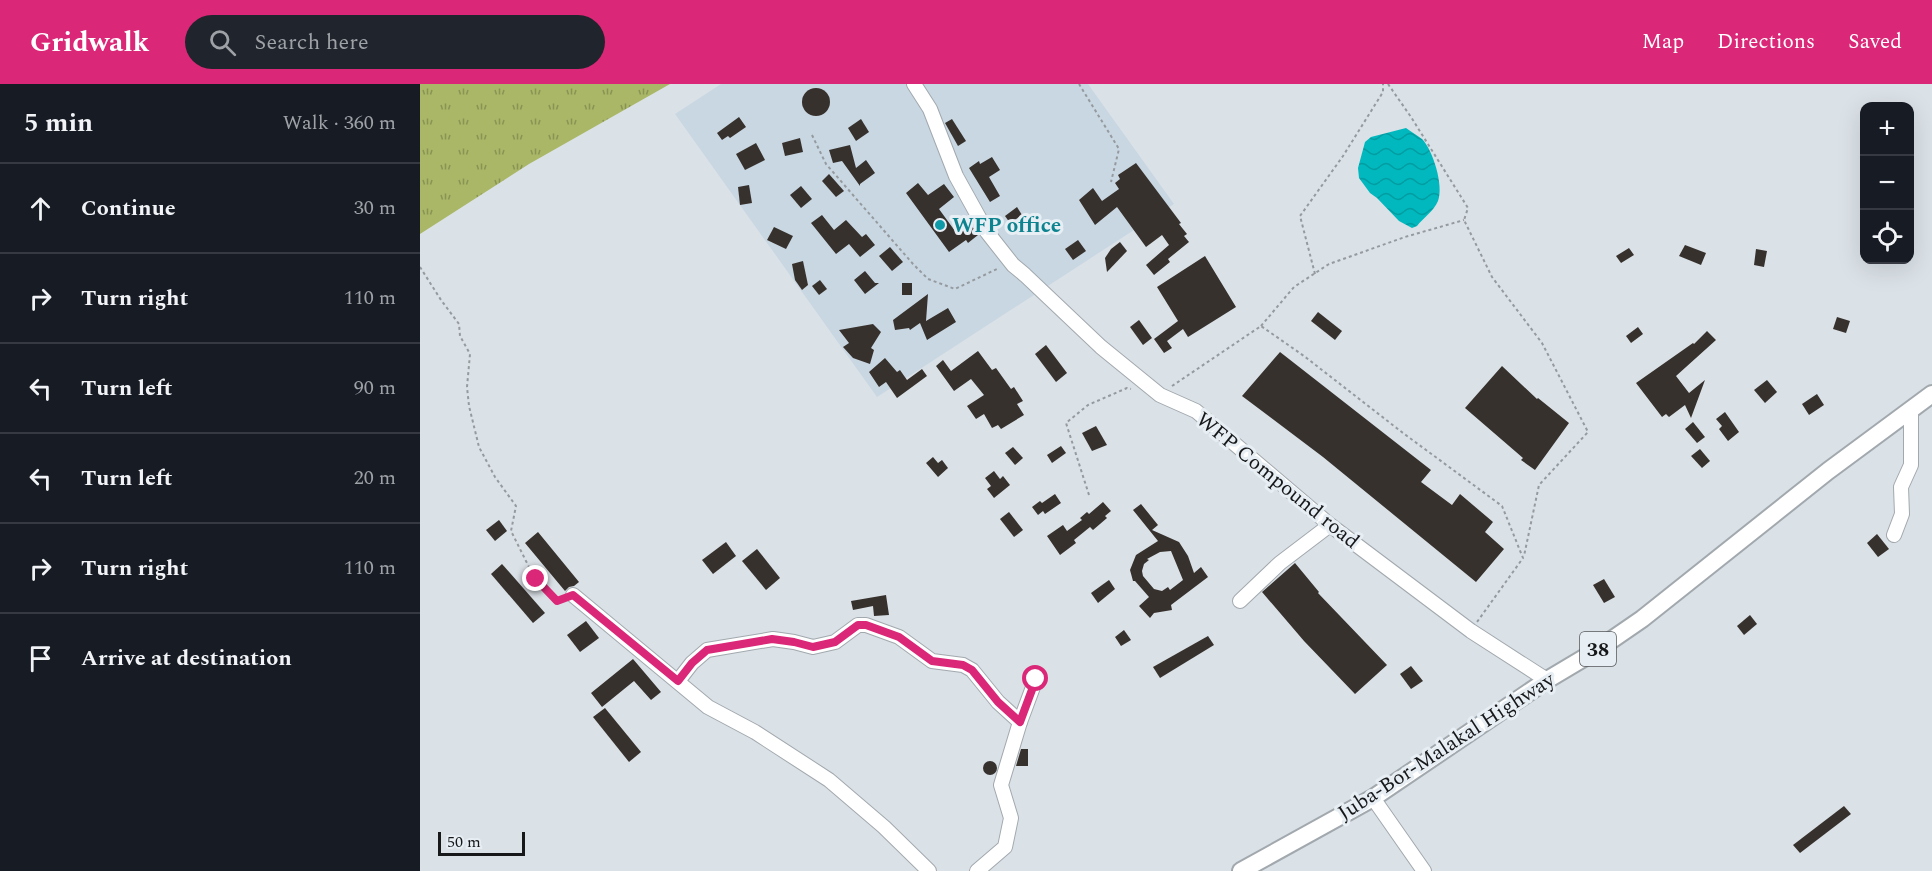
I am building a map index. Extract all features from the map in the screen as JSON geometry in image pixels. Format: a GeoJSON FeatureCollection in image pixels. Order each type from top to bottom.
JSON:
{"type":"FeatureCollection","features":[{"type":"Feature","properties":{"kind":"main road","name":"Juba-Bor-Malakal Highway"},"geometry":{"type":"LineString","coordinates":[[1241,871],[1373,798],[1547,680],[1594,652],[1642,619],[1828,471],[1932,394]]}},
{"type":"Feature","properties":{"kind":"street","name":"WFP Compound road"},"geometry":{"type":"LineString","coordinates":[[914,84],[930,110],[956,176],[987,232],[1013,266],[1026,275],[1101,347],[1160,395],[1196,411],[1330,525],[1471,631],[1547,680]]}},
{"type":"Feature","properties":{"kind":"street"},"geometry":{"type":"LineString","coordinates":[[1894,534],[1902,514],[1901,487],[1911,465],[1911,411]]}},
{"type":"Feature","properties":{"kind":"street"},"geometry":{"type":"LineString","coordinates":[[1240,601],[1280,563],[1330,525]]}},
{"type":"Feature","properties":{"kind":"street"},"geometry":{"type":"LineString","coordinates":[[573,595],[708,707],[755,732],[829,780],[884,827],[930,871]]}},
{"type":"Feature","properties":{"kind":"street"},"geometry":{"type":"LineString","coordinates":[[678,681],[692,663],[707,650],[772,639],[813,647],[835,642],[858,625],[866,625],[899,637],[932,661],[963,665],[972,670],[998,702],[1020,722]]}},
{"type":"Feature","properties":{"kind":"street"},"geometry":{"type":"LineString","coordinates":[[977,871],[1005,846],[1011,818],[1001,785],[1036,679]]}},
{"type":"Feature","properties":{"kind":"street"},"geometry":{"type":"LineString","coordinates":[[1373,798],[1424,871]]}},
{"type":"Feature","properties":{"kind":"path"},"geometry":{"type":"LineString","coordinates":[[1079,84],[1119,149],[1111,182]]}},
{"type":"Feature","properties":{"kind":"path"},"geometry":{"type":"LineString","coordinates":[[1385,84],[1411,117],[1468,208],[1464,220],[1492,277],[1542,343],[1588,432],[1539,485],[1523,558],[1471,631]]}},
{"type":"Feature","properties":{"kind":"path"},"geometry":{"type":"LineString","coordinates":[[1315,274],[1300,216],[1343,156],[1383,92],[1385,84]]}},
{"type":"Feature","properties":{"kind":"path"},"geometry":{"type":"LineString","coordinates":[[812,135],[826,164],[928,279],[955,290],[997,269],[1013,266]]}},
{"type":"Feature","properties":{"kind":"path"},"geometry":{"type":"LineString","coordinates":[[1160,395],[1261,326],[1294,287],[1329,264],[1405,237],[1464,220]]}},
{"type":"Feature","properties":{"kind":"path"},"geometry":{"type":"LineString","coordinates":[[420,267],[459,324],[460,336],[470,354],[467,387],[478,447],[495,477],[516,506],[512,531],[536,579],[557,601],[573,595]]}},
{"type":"Feature","properties":{"kind":"path"},"geometry":{"type":"LineString","coordinates":[[1261,326],[1502,506],[1523,558]]}},
{"type":"Feature","properties":{"kind":"path"},"geometry":{"type":"LineString","coordinates":[[1089,495],[1066,423],[1088,405],[1127,388],[1138,390]]}},
{"type":"Feature","properties":{"kind":"shaded area"},"geometry":{"type":"Polygon","coordinates":[[[721,84],[1088,84],[1174,204],[877,397],[675,114],[721,84]]]}},
{"type":"Feature","properties":{"kind":"green space"},"geometry":{"type":"Polygon","coordinates":[[[420,84],[670,84],[529,164],[420,234],[420,84]]]}},
{"type":"Feature","properties":{"kind":"water"},"geometry":{"type":"Polygon","coordinates":[[[1406,128],[1426,144],[1436,168],[1440,187],[1436,205],[1417,226],[1412,228],[1399,221],[1370,193],[1359,178],[1358,168],[1365,142],[1371,137],[1406,128]]]}},
{"type":"Feature","properties":{"kind":"building"},"geometry":{"type":"Polygon","coordinates":[[[816,88],[826,92],[830,102],[826,112],[816,116],[806,112],[802,102],[806,92],[816,88]]]}},
{"type":"Feature","properties":{"kind":"building"},"geometry":{"type":"Polygon","coordinates":[[[739,117],[746,127],[730,138],[728,136],[722,140],[717,133],[739,117]]]}},
{"type":"Feature","properties":{"kind":"building"},"geometry":{"type":"Polygon","coordinates":[[[861,119],[869,132],[856,141],[848,128],[861,119]]]}},
{"type":"Feature","properties":{"kind":"building"},"geometry":{"type":"Polygon","coordinates":[[[952,119],[966,141],[958,146],[945,123],[952,119]]]}},
{"type":"Feature","properties":{"kind":"building"},"geometry":{"type":"Polygon","coordinates":[[[800,138],[803,152],[785,156],[782,143],[800,138]]]}},
{"type":"Feature","properties":{"kind":"building"},"geometry":{"type":"Polygon","coordinates":[[[756,143],[765,160],[745,170],[736,154],[756,143]]]}},
{"type":"Feature","properties":{"kind":"building"},"geometry":{"type":"Polygon","coordinates":[[[850,145],[856,168],[866,160],[875,173],[860,186],[842,161],[833,163],[829,150],[850,145]]]}},
{"type":"Feature","properties":{"kind":"building"},"geometry":{"type":"Polygon","coordinates":[[[992,157],[1000,170],[989,177],[1000,196],[990,202],[969,168],[979,161],[980,164],[992,157]]]}},
{"type":"Feature","properties":{"kind":"building"},"geometry":{"type":"Polygon","coordinates":[[[1136,163],[1181,223],[1179,224],[1187,234],[1184,236],[1189,242],[1168,259],[1170,262],[1154,275],[1146,265],[1169,245],[1162,235],[1146,247],[1117,207],[1095,225],[1079,200],[1093,188],[1102,201],[1119,189],[1115,183],[1120,179],[1118,175],[1136,163]]]}},
{"type":"Feature","properties":{"kind":"building"},"geometry":{"type":"Polygon","coordinates":[[[829,174],[844,191],[836,197],[822,181],[829,174]]]}},
{"type":"Feature","properties":{"kind":"building","name":"WFP office"},"geometry":{"type":"Polygon","coordinates":[[[918,183],[928,195],[944,184],[954,197],[939,209],[955,231],[969,222],[978,235],[968,243],[966,240],[949,252],[906,193],[918,183]]]}},
{"type":"Feature","properties":{"kind":"building"},"geometry":{"type":"Polygon","coordinates":[[[749,185],[752,203],[740,205],[738,187],[749,185]]]}},
{"type":"Feature","properties":{"kind":"building"},"geometry":{"type":"Polygon","coordinates":[[[801,186],[812,199],[801,208],[790,195],[801,186]]]}},
{"type":"Feature","properties":{"kind":"building"},"geometry":{"type":"Polygon","coordinates":[[[1017,207],[1022,215],[1010,223],[1005,216],[1017,207]]]}},
{"type":"Feature","properties":{"kind":"building"},"geometry":{"type":"Polygon","coordinates":[[[822,215],[834,230],[846,220],[862,237],[866,234],[875,245],[860,257],[849,244],[836,254],[811,223],[822,215]]]}},
{"type":"Feature","properties":{"kind":"building"},"geometry":{"type":"Polygon","coordinates":[[[774,227],[793,236],[786,249],[767,240],[774,227]]]}},
{"type":"Feature","properties":{"kind":"building"},"geometry":{"type":"Polygon","coordinates":[[[1078,240],[1086,251],[1073,260],[1065,249],[1078,240]]]}},
{"type":"Feature","properties":{"kind":"building"},"geometry":{"type":"Polygon","coordinates":[[[1120,242],[1127,251],[1107,272],[1105,258],[1120,242]]]}},
{"type":"Feature","properties":{"kind":"building"},"geometry":{"type":"Polygon","coordinates":[[[1685,245],[1706,253],[1701,265],[1679,256],[1685,245]]]}},
{"type":"Feature","properties":{"kind":"building"},"geometry":{"type":"Polygon","coordinates":[[[890,247],[903,262],[892,271],[879,256],[890,247]]]}},
{"type":"Feature","properties":{"kind":"building"},"geometry":{"type":"Polygon","coordinates":[[[1629,248],[1634,255],[1621,263],[1616,256],[1629,248]]]}},
{"type":"Feature","properties":{"kind":"building"},"geometry":{"type":"Polygon","coordinates":[[[1756,249],[1767,251],[1764,267],[1754,265],[1756,249]]]}},
{"type":"Feature","properties":{"kind":"building"},"geometry":{"type":"Polygon","coordinates":[[[1205,256],[1236,307],[1188,337],[1183,329],[1167,341],[1172,348],[1164,353],[1154,339],[1178,321],[1157,287],[1205,256]]]}},
{"type":"Feature","properties":{"kind":"building"},"geometry":{"type":"Polygon","coordinates":[[[803,261],[808,285],[802,290],[795,280],[792,264],[803,261]]]}},
{"type":"Feature","properties":{"kind":"building"},"geometry":{"type":"Polygon","coordinates":[[[865,271],[875,283],[879,283],[865,294],[854,280],[865,271]]]}},
{"type":"Feature","properties":{"kind":"building"},"geometry":{"type":"Polygon","coordinates":[[[820,280],[827,289],[819,295],[812,286],[820,280]]]}},
{"type":"Feature","properties":{"kind":"building"},"geometry":{"type":"Polygon","coordinates":[[[902,283],[912,283],[912,295],[902,295],[902,283]]]}},
{"type":"Feature","properties":{"kind":"building"},"geometry":{"type":"Polygon","coordinates":[[[928,294],[926,321],[948,308],[956,322],[927,340],[920,323],[910,330],[909,328],[895,330],[893,320],[928,294]]]}},
{"type":"Feature","properties":{"kind":"building"},"geometry":{"type":"Polygon","coordinates":[[[1318,312],[1342,331],[1335,340],[1311,321],[1318,312]]]}},
{"type":"Feature","properties":{"kind":"building"},"geometry":{"type":"Polygon","coordinates":[[[1837,317],[1850,321],[1846,333],[1833,329],[1837,317]]]}},
{"type":"Feature","properties":{"kind":"building"},"geometry":{"type":"Polygon","coordinates":[[[1139,320],[1152,338],[1143,345],[1130,327],[1139,320]]]}},
{"type":"Feature","properties":{"kind":"building"},"geometry":{"type":"Polygon","coordinates":[[[873,324],[881,332],[871,348],[874,350],[870,364],[853,358],[843,347],[849,343],[839,330],[873,324]]]}},
{"type":"Feature","properties":{"kind":"building"},"geometry":{"type":"Polygon","coordinates":[[[1638,327],[1643,334],[1631,343],[1626,336],[1638,327]]]}},
{"type":"Feature","properties":{"kind":"building"},"geometry":{"type":"Polygon","coordinates":[[[1707,331],[1716,340],[1676,376],[1689,393],[1705,380],[1691,418],[1685,405],[1669,417],[1666,414],[1662,417],[1636,383],[1694,344],[1707,331]]]}},
{"type":"Feature","properties":{"kind":"building"},"geometry":{"type":"Polygon","coordinates":[[[1046,345],[1067,373],[1056,382],[1035,354],[1046,345]]]}},
{"type":"Feature","properties":{"kind":"building"},"geometry":{"type":"Polygon","coordinates":[[[978,351],[992,370],[996,368],[1011,389],[1014,387],[1023,401],[1017,404],[1024,415],[1001,429],[998,425],[992,428],[984,414],[976,419],[967,406],[984,395],[971,379],[954,391],[936,366],[943,360],[951,371],[978,351]]]}},
{"type":"Feature","properties":{"kind":"building"},"geometry":{"type":"Polygon","coordinates":[[[1280,352],[1431,470],[1421,482],[1452,505],[1460,494],[1493,522],[1485,532],[1504,549],[1476,582],[1323,457],[1242,396],[1280,352]]]}},
{"type":"Feature","properties":{"kind":"building"},"geometry":{"type":"Polygon","coordinates":[[[885,358],[897,372],[900,370],[907,380],[922,369],[927,376],[897,398],[886,382],[879,387],[869,372],[885,358]]]}},
{"type":"Feature","properties":{"kind":"building"},"geometry":{"type":"Polygon","coordinates":[[[1502,366],[1537,399],[1569,423],[1535,470],[1465,408],[1502,366]]]}},
{"type":"Feature","properties":{"kind":"building"},"geometry":{"type":"Polygon","coordinates":[[[1767,380],[1777,392],[1765,403],[1754,390],[1767,380]]]}},
{"type":"Feature","properties":{"kind":"building"},"geometry":{"type":"Polygon","coordinates":[[[1817,394],[1824,405],[1809,415],[1802,404],[1817,394]]]}},
{"type":"Feature","properties":{"kind":"building"},"geometry":{"type":"Polygon","coordinates":[[[1725,412],[1739,432],[1728,441],[1719,429],[1722,426],[1716,419],[1725,412]]]}},
{"type":"Feature","properties":{"kind":"building"},"geometry":{"type":"Polygon","coordinates":[[[1693,422],[1705,437],[1697,443],[1685,429],[1693,422]]]}},
{"type":"Feature","properties":{"kind":"building"},"geometry":{"type":"Polygon","coordinates":[[[1096,426],[1107,445],[1092,451],[1082,433],[1096,426]]]}},
{"type":"Feature","properties":{"kind":"building"},"geometry":{"type":"Polygon","coordinates":[[[1061,446],[1066,453],[1052,463],[1047,455],[1061,446]]]}},
{"type":"Feature","properties":{"kind":"building"},"geometry":{"type":"Polygon","coordinates":[[[1013,447],[1023,458],[1015,465],[1005,453],[1013,447]]]}},
{"type":"Feature","properties":{"kind":"building"},"geometry":{"type":"Polygon","coordinates":[[[1700,449],[1710,461],[1702,468],[1691,456],[1700,449]]]}},
{"type":"Feature","properties":{"kind":"building"},"geometry":{"type":"Polygon","coordinates":[[[933,457],[938,463],[942,460],[948,468],[938,477],[926,463],[933,457]]]}},
{"type":"Feature","properties":{"kind":"building"},"geometry":{"type":"Polygon","coordinates":[[[994,471],[1000,479],[1003,476],[1010,485],[994,498],[987,489],[991,486],[985,478],[994,471]]]}},
{"type":"Feature","properties":{"kind":"building"},"geometry":{"type":"Polygon","coordinates":[[[1055,494],[1061,503],[1045,514],[1043,511],[1038,515],[1032,507],[1055,494]]]}},
{"type":"Feature","properties":{"kind":"building"},"geometry":{"type":"Polygon","coordinates":[[[1103,502],[1111,511],[1105,516],[1107,518],[1093,530],[1090,527],[1074,540],[1076,543],[1060,555],[1047,536],[1063,525],[1067,531],[1082,520],[1080,518],[1087,512],[1089,514],[1103,502]]]}},
{"type":"Feature","properties":{"kind":"building"},"geometry":{"type":"Polygon","coordinates":[[[1141,504],[1158,525],[1152,530],[1179,542],[1188,556],[1194,573],[1201,567],[1208,577],[1171,605],[1172,610],[1154,613],[1150,618],[1139,606],[1149,597],[1133,581],[1130,570],[1136,555],[1158,541],[1133,510],[1141,504]],[[1171,551],[1160,552],[1147,559],[1149,560],[1144,564],[1143,576],[1154,589],[1162,591],[1168,587],[1170,590],[1183,580],[1171,551]]]}},
{"type":"Feature","properties":{"kind":"building"},"geometry":{"type":"Polygon","coordinates":[[[1009,512],[1023,530],[1014,537],[1000,519],[1009,512]]]}},
{"type":"Feature","properties":{"kind":"building"},"geometry":{"type":"Polygon","coordinates":[[[499,520],[507,531],[495,541],[486,530],[499,520]]]}},
{"type":"Feature","properties":{"kind":"building"},"geometry":{"type":"Polygon","coordinates":[[[538,532],[579,582],[574,586],[565,591],[525,543],[538,532]]]}},
{"type":"Feature","properties":{"kind":"building"},"geometry":{"type":"Polygon","coordinates":[[[1877,534],[1889,549],[1878,557],[1867,543],[1877,534]]]}},
{"type":"Feature","properties":{"kind":"building"},"geometry":{"type":"Polygon","coordinates":[[[726,542],[736,556],[713,574],[702,560],[726,542]]]}},
{"type":"Feature","properties":{"kind":"building"},"geometry":{"type":"Polygon","coordinates":[[[757,549],[780,578],[766,590],[742,561],[757,549]]]}},
{"type":"Feature","properties":{"kind":"building"},"geometry":{"type":"Polygon","coordinates":[[[1295,563],[1318,593],[1387,665],[1355,694],[1304,641],[1262,592],[1295,563]]]}},
{"type":"Feature","properties":{"kind":"building"},"geometry":{"type":"Polygon","coordinates":[[[502,564],[545,613],[533,623],[491,574],[502,564]]]}},
{"type":"Feature","properties":{"kind":"building"},"geometry":{"type":"Polygon","coordinates":[[[1604,579],[1615,597],[1604,603],[1593,585],[1604,579]]]}},
{"type":"Feature","properties":{"kind":"building"},"geometry":{"type":"Polygon","coordinates":[[[1109,580],[1115,589],[1098,603],[1091,593],[1109,580]]]}},
{"type":"Feature","properties":{"kind":"building"},"geometry":{"type":"Polygon","coordinates":[[[886,595],[889,615],[874,616],[873,606],[853,610],[851,601],[886,595]]]}},
{"type":"Feature","properties":{"kind":"building"},"geometry":{"type":"Polygon","coordinates":[[[1750,615],[1757,624],[1744,635],[1737,626],[1750,615]]]}},
{"type":"Feature","properties":{"kind":"building"},"geometry":{"type":"Polygon","coordinates":[[[586,621],[599,638],[580,652],[567,635],[586,621]]]}},
{"type":"Feature","properties":{"kind":"building"},"geometry":{"type":"Polygon","coordinates":[[[1124,630],[1131,640],[1121,646],[1115,637],[1124,630]]]}},
{"type":"Feature","properties":{"kind":"building"},"geometry":{"type":"Polygon","coordinates":[[[1208,636],[1214,645],[1160,678],[1153,667],[1208,636]]]}},
{"type":"Feature","properties":{"kind":"building"},"geometry":{"type":"Polygon","coordinates":[[[633,659],[661,692],[651,700],[634,681],[602,707],[591,693],[633,659]]]}},
{"type":"Feature","properties":{"kind":"building"},"geometry":{"type":"Polygon","coordinates":[[[1411,666],[1423,681],[1411,689],[1400,674],[1411,666]]]}},
{"type":"Feature","properties":{"kind":"building"},"geometry":{"type":"Polygon","coordinates":[[[605,708],[641,752],[629,762],[593,717],[605,708]]]}},
{"type":"Feature","properties":{"kind":"building"},"geometry":{"type":"Polygon","coordinates":[[[1021,749],[1028,749],[1028,766],[1016,766],[1021,749]]]}},
{"type":"Feature","properties":{"kind":"building"},"geometry":{"type":"Polygon","coordinates":[[[990,761],[995,763],[997,768],[995,773],[990,775],[985,773],[983,768],[985,763],[990,761]]]}},
{"type":"Feature","properties":{"kind":"building"},"geometry":{"type":"Polygon","coordinates":[[[1844,806],[1851,814],[1800,853],[1793,845],[1844,806]]]}},
{"type":"Feature","properties":{"kind":"place","name":"WFP office"},"geometry":{"type":"Point","coordinates":[940,225]}},
{"type":"Feature","properties":{"kind":"route"},"geometry":{"type":"LineString","coordinates":[[536,579],[557,601],[573,595],[678,681],[697,657],[707,650],[772,639],[813,647],[835,642],[858,625],[866,625],[899,637],[932,661],[963,665],[972,670],[998,702],[1020,722],[1036,679]]}}]}
